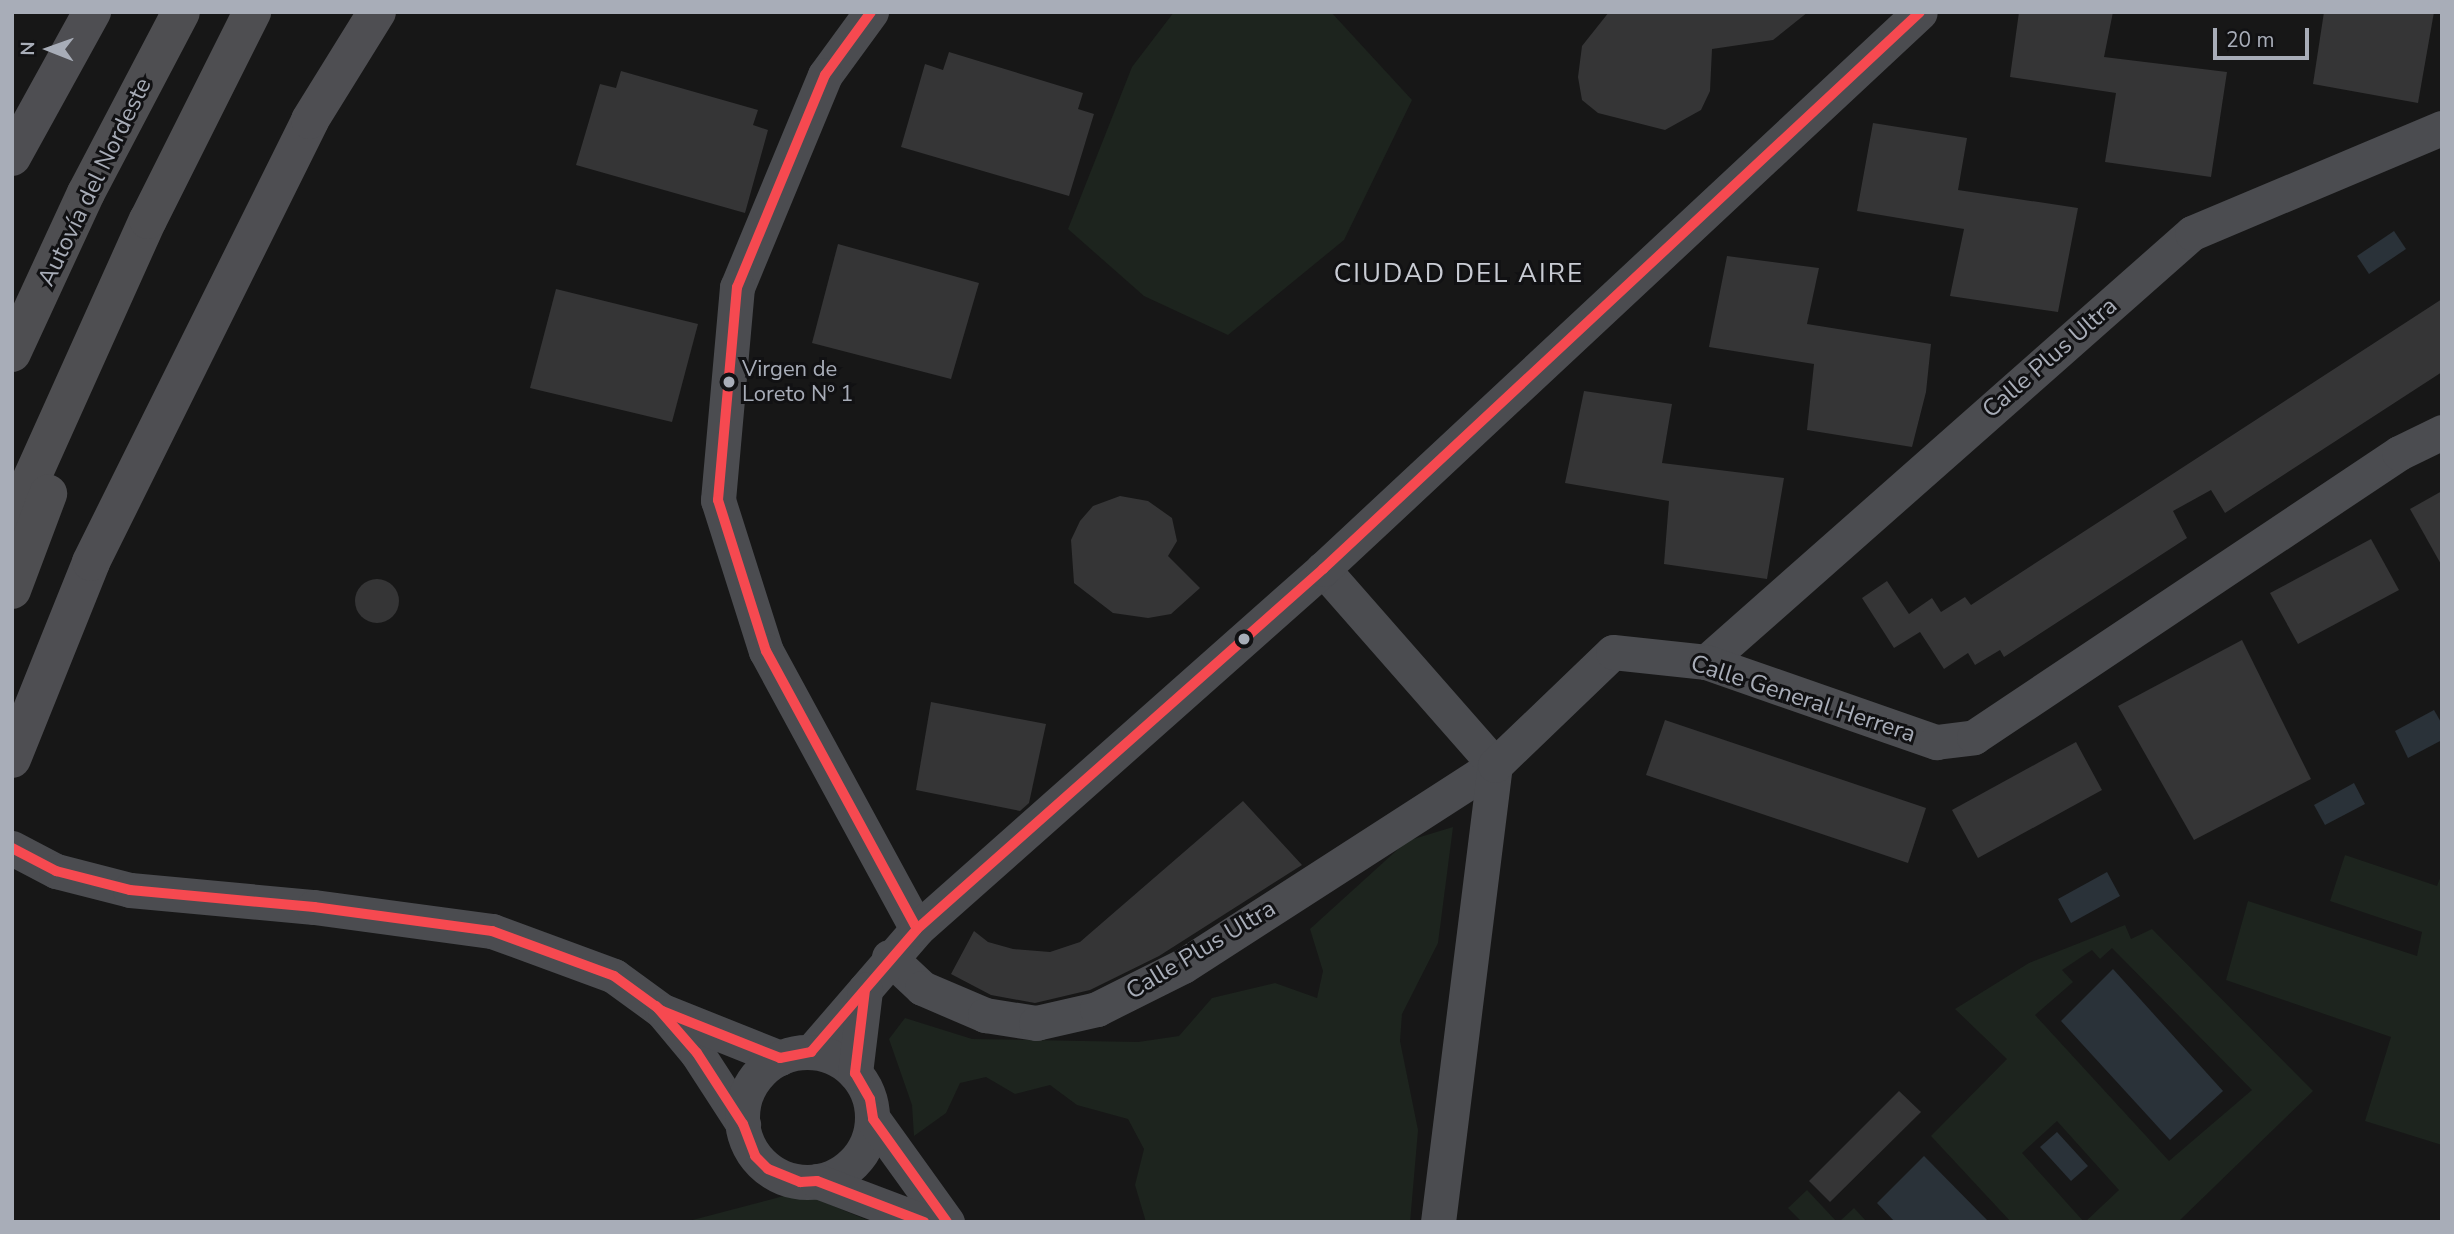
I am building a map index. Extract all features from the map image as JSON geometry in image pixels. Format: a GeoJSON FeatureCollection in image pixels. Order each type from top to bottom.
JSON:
{"type":"FeatureCollection","features":[{"type":"Feature","properties":{"kind":"highway"},"geometry":{"type":"LineString","coordinates":[[12,158],[92,12]]}},
{"type":"Feature","properties":{"kind":"highway","name":"Autovía del Nordeste"},"geometry":{"type":"LineString","coordinates":[[12,353],[86,193],[181,12]]}},
{"type":"Feature","properties":{"kind":"highway"},"geometry":{"type":"LineString","coordinates":[[12,522],[148,220],[252,12]]}},
{"type":"Feature","properties":{"kind":"highway"},"geometry":{"type":"LineString","coordinates":[[12,759],[97,550],[310,120],[376,12]]}},
{"type":"Feature","properties":{"kind":"highway"},"geometry":{"type":"LineString","coordinates":[[12,590],[148,220]]}},
{"type":"Feature","properties":{"kind":"street"},"geometry":{"type":"LineString","coordinates":[[871,12],[825,75],[737,287],[718,500],[766,651],[918,929]]}},
{"type":"Feature","properties":{"kind":"street"},"geometry":{"type":"LineString","coordinates":[[743,1124],[751,1085],[796,1055],[865,990],[889,957],[918,929],[1323,569],[1920,12]]}},
{"type":"Feature","properties":{"kind":"street","name":"Calle Plus Ultra"},"geometry":{"type":"LineString","coordinates":[[1706,662],[2192,233],[2442,128]]}},
{"type":"Feature","properties":{"kind":"street","name":"Calle General Herrera"},"geometry":{"type":"LineString","coordinates":[[1495,765],[1613,652],[1706,662],[1936,742],[1974,737],[2399,453],[2442,432]]}},
{"type":"Feature","properties":{"kind":"street"},"geometry":{"type":"LineString","coordinates":[[1323,569],[1495,765],[1438,1222]]}},
{"type":"Feature","properties":{"kind":"street","name":"Calle Plus Ultra"},"geometry":{"type":"LineString","coordinates":[[889,957],[922,989],[985,1015],[1036,1023],[1097,1009],[1183,966],[1495,765]]}},
{"type":"Feature","properties":{"kind":"street"},"geometry":{"type":"LineString","coordinates":[[12,848],[56,871],[131,890],[314,907],[492,931],[614,976],[662,1011],[697,1053],[743,1124],[755,1156],[768,1169],[800,1182],[817,1181],[852,1164],[864,1148],[873,1119],[870,1099],[855,1073],[827,1055],[796,1055],[662,1011]]}},
{"type":"Feature","properties":{"kind":"street"},"geometry":{"type":"LineString","coordinates":[[855,1073],[865,990]]}},
{"type":"Feature","properties":{"kind":"street"},"geometry":{"type":"LineString","coordinates":[[873,1119],[947,1222]]}},
{"type":"Feature","properties":{"kind":"street"},"geometry":{"type":"LineString","coordinates":[[817,1181],[925,1222]]}},
{"type":"Feature","properties":{"kind":"shaded area"},"geometry":{"type":"Polygon","coordinates":[[[1174,12],[1331,12],[1412,100],[1344,240],[1228,335],[1144,296],[1068,229],[1132,67],[1174,12]]]}},
{"type":"Feature","properties":{"kind":"shaded area"},"geometry":{"type":"Polygon","coordinates":[[[2394,231],[2406,249],[2369,274],[2357,256],[2394,231]]]}},
{"type":"Feature","properties":{"kind":"shaded area"},"geometry":{"type":"Polygon","coordinates":[[[2434,710],[2442,724],[2442,740],[2408,758],[2395,731],[2434,710]]]}},
{"type":"Feature","properties":{"kind":"shaded area"},"geometry":{"type":"Polygon","coordinates":[[[2354,783],[2365,804],[2325,825],[2314,805],[2354,783]]]}},
{"type":"Feature","properties":{"kind":"shaded area"},"geometry":{"type":"Polygon","coordinates":[[[1453,827],[1438,943],[1402,1014],[1400,1041],[1418,1130],[1410,1222],[1146,1222],[1135,1185],[1144,1149],[1128,1119],[1077,1105],[1050,1085],[1015,1094],[986,1077],[960,1083],[946,1113],[914,1136],[912,1105],[889,1039],[905,1018],[972,1039],[1138,1042],[1179,1036],[1212,998],[1275,983],[1317,998],[1323,971],[1310,929],[1407,841],[1453,827]]]}},
{"type":"Feature","properties":{"kind":"shaded area"},"geometry":{"type":"Polygon","coordinates":[[[2345,855],[2437,886],[2442,873],[2442,1145],[2365,1121],[2391,1037],[2226,980],[2248,901],[2417,956],[2422,932],[2330,901],[2345,855]]]}},
{"type":"Feature","properties":{"kind":"shaded area"},"geometry":{"type":"Polygon","coordinates":[[[2107,872],[2120,896],[2071,923],[2058,899],[2107,872]]]}},
{"type":"Feature","properties":{"kind":"shaded area"},"geometry":{"type":"Polygon","coordinates":[[[2125,925],[2131,939],[2152,929],[2313,1091],[2178,1222],[2085,1222],[2119,1190],[2057,1121],[2022,1153],[2084,1222],[2011,1222],[1931,1136],[2007,1059],[1955,1009],[2029,963],[2125,925]],[[2112,948],[2100,959],[2092,950],[2062,970],[2073,982],[2035,1015],[2169,1161],[2252,1090],[2112,948]]]}},
{"type":"Feature","properties":{"kind":"shaded area"},"geometry":{"type":"Polygon","coordinates":[[[2113,969],[2223,1091],[2170,1140],[2061,1021],[2113,969]]]}},
{"type":"Feature","properties":{"kind":"shaded area"},"geometry":{"type":"Polygon","coordinates":[[[2057,1132],[2088,1166],[2071,1181],[2040,1147],[2057,1132]]]}},
{"type":"Feature","properties":{"kind":"shaded area"},"geometry":{"type":"Polygon","coordinates":[[[1924,1156],[1989,1222],[1895,1222],[1877,1203],[1924,1156]]]}},
{"type":"Feature","properties":{"kind":"shaded area"},"geometry":{"type":"Polygon","coordinates":[[[1807,1190],[1837,1222],[1802,1222],[1788,1208],[1807,1190]]]}},
{"type":"Feature","properties":{"kind":"shaded area"},"geometry":{"type":"Polygon","coordinates":[[[799,1192],[872,1222],[685,1222],[799,1192]]]}},
{"type":"Feature","properties":{"kind":"shaded area"},"geometry":{"type":"Polygon","coordinates":[[[1854,1208],[1867,1222],[1839,1222],[1854,1208]]]}},
{"type":"Feature","properties":{"kind":"building"},"geometry":{"type":"Polygon","coordinates":[[[1609,12],[1808,12],[1773,40],[1712,49],[1710,91],[1701,110],[1665,130],[1598,113],[1582,100],[1578,77],[1582,46],[1609,12]]]}},
{"type":"Feature","properties":{"kind":"building"},"geometry":{"type":"Polygon","coordinates":[[[2019,12],[2113,12],[2104,57],[2227,72],[2211,177],[2105,162],[2116,93],[2010,77],[2019,12]]]}},
{"type":"Feature","properties":{"kind":"building"},"geometry":{"type":"Polygon","coordinates":[[[2324,12],[2434,12],[2418,103],[2313,84],[2324,12]]]}},
{"type":"Feature","properties":{"kind":"building"},"geometry":{"type":"Polygon","coordinates":[[[949,52],[1083,93],[1078,109],[1094,114],[1069,196],[901,147],[925,64],[943,70],[949,52]]]}},
{"type":"Feature","properties":{"kind":"building"},"geometry":{"type":"Polygon","coordinates":[[[621,71],[758,110],[753,125],[768,130],[745,213],[576,165],[600,84],[616,88],[621,71]]]}},
{"type":"Feature","properties":{"kind":"building"},"geometry":{"type":"Polygon","coordinates":[[[1873,123],[1967,138],[1958,190],[2078,208],[2058,312],[1950,296],[1964,229],[1857,211],[1873,123]]]}},
{"type":"Feature","properties":{"kind":"building"},"geometry":{"type":"Polygon","coordinates":[[[838,244],[979,283],[951,379],[812,343],[838,244]]]}},
{"type":"Feature","properties":{"kind":"building"},"geometry":{"type":"Polygon","coordinates":[[[1727,256],[1819,268],[1807,324],[1931,344],[1926,392],[1912,447],[1807,430],[1814,364],[1709,347],[1727,256]]]}},
{"type":"Feature","properties":{"kind":"building"},"geometry":{"type":"Polygon","coordinates":[[[556,289],[698,324],[672,422],[530,388],[556,289]]]}},
{"type":"Feature","properties":{"kind":"building"},"geometry":{"type":"Polygon","coordinates":[[[2442,299],[2442,372],[2225,513],[2211,490],[2173,511],[2187,538],[2004,657],[2000,650],[1975,665],[1968,653],[1944,669],[1920,632],[1894,648],[1862,598],[1887,581],[1909,614],[1932,598],[1941,612],[1965,597],[1971,605],[2442,299]]]}},
{"type":"Feature","properties":{"kind":"building"},"geometry":{"type":"Polygon","coordinates":[[[1584,391],[1672,404],[1662,463],[1784,478],[1767,579],[1664,564],[1669,501],[1565,483],[1584,391]]]}},
{"type":"Feature","properties":{"kind":"building"},"geometry":{"type":"Polygon","coordinates":[[[2442,491],[2442,566],[2410,509],[2442,491]]]}},
{"type":"Feature","properties":{"kind":"building"},"geometry":{"type":"Polygon","coordinates":[[[1120,496],[1148,501],[1172,518],[1177,541],[1168,556],[1200,588],[1171,614],[1148,618],[1113,613],[1074,583],[1071,540],[1080,521],[1093,506],[1120,496]]]}},
{"type":"Feature","properties":{"kind":"building"},"geometry":{"type":"Polygon","coordinates":[[[2371,539],[2399,590],[2298,644],[2270,593],[2371,539]]]}},
{"type":"Feature","properties":{"kind":"building"},"geometry":{"type":"Polygon","coordinates":[[[377,579],[393,585],[399,601],[393,617],[377,623],[361,617],[355,601],[361,585],[377,579]]]}},
{"type":"Feature","properties":{"kind":"building"},"geometry":{"type":"Polygon","coordinates":[[[2242,640],[2311,779],[2194,840],[2118,706],[2242,640]]]}},
{"type":"Feature","properties":{"kind":"building"},"geometry":{"type":"Polygon","coordinates":[[[931,702],[1046,724],[1029,803],[1020,811],[916,790],[931,702]]]}},
{"type":"Feature","properties":{"kind":"building"},"geometry":{"type":"Polygon","coordinates":[[[1665,720],[1926,808],[1908,863],[1646,775],[1665,720]]]}},
{"type":"Feature","properties":{"kind":"building"},"geometry":{"type":"Polygon","coordinates":[[[2076,742],[2102,790],[1978,858],[1952,810],[2076,742]]]}},
{"type":"Feature","properties":{"kind":"building"},"geometry":{"type":"Polygon","coordinates":[[[1243,801],[1302,865],[1159,956],[1090,990],[1035,1003],[991,995],[951,974],[974,931],[988,942],[1013,949],[1050,952],[1080,942],[1243,801]]]}},
{"type":"Feature","properties":{"kind":"building"},"geometry":{"type":"Polygon","coordinates":[[[1899,1091],[1921,1112],[1830,1202],[1809,1181],[1899,1091]]]}},
{"type":"Feature","properties":{"kind":"transit line"},"geometry":{"type":"LineString","coordinates":[[871,12],[825,75],[737,287],[718,500],[766,651],[917,929]]}},
{"type":"Feature","properties":{"kind":"transit line"},"geometry":{"type":"LineString","coordinates":[[12,848],[56,871],[130,890],[314,907],[492,931],[614,976],[662,1011],[780,1058],[811,1052],[917,929],[1323,569],[1920,12]]}},
{"type":"Feature","properties":{"kind":"transit line"},"geometry":{"type":"LineString","coordinates":[[865,990],[855,1073],[870,1099],[873,1119],[947,1222]]}},
{"type":"Feature","properties":{"kind":"transit line"},"geometry":{"type":"LineString","coordinates":[[656,1006],[697,1053],[743,1124],[755,1156],[768,1169],[800,1182],[817,1181],[924,1222]]}},
{"type":"Feature","properties":{"kind":"place","name":"Virgen de Loreto Nº 1"},"geometry":{"type":"Point","coordinates":[729,382]}},
{"type":"Feature","properties":{"kind":"district","name":"CIUDAD DEL AIRE"},"geometry":{"type":"Point","coordinates":[1459,274]}}]}
